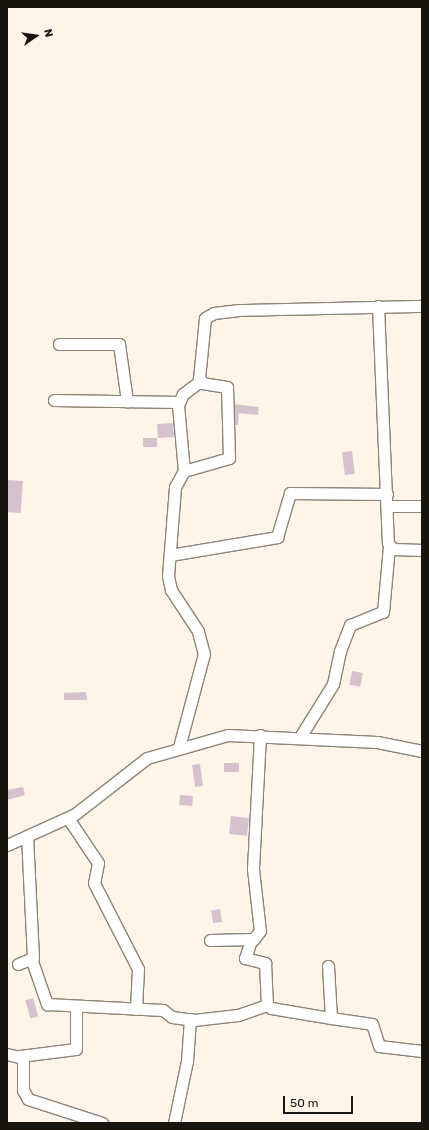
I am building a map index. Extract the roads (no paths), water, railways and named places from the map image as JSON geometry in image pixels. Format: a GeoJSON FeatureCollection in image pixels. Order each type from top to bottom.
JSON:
{"type":"FeatureCollection","features":[{"type":"Feature","properties":{"kind":"street"},"geometry":{"type":"LineString","coordinates":[[300,737],[333,684],[350,625],[383,612],[389,546],[378,306]]}},
{"type":"Feature","properties":{"kind":"street"},"geometry":{"type":"LineString","coordinates":[[54,400],[179,402],[200,381],[202,333],[208,315],[239,310],[422,306]]}},
{"type":"Feature","properties":{"kind":"street"},"geometry":{"type":"LineString","coordinates":[[59,344],[119,344],[127,401]]}},
{"type":"Feature","properties":{"kind":"street"},"geometry":{"type":"LineString","coordinates":[[184,471],[229,458],[227,387],[200,381]]}},
{"type":"Feature","properties":{"kind":"street"},"geometry":{"type":"LineString","coordinates":[[178,747],[204,654],[198,632],[171,590],[170,555],[175,487],[184,471],[179,402]]}},
{"type":"Feature","properties":{"kind":"street"},"geometry":{"type":"LineString","coordinates":[[170,555],[277,537],[290,493],[387,494]]}},
{"type":"Feature","properties":{"kind":"street"},"geometry":{"type":"LineString","coordinates":[[388,506],[422,506]]}},
{"type":"Feature","properties":{"kind":"street"},"geometry":{"type":"LineString","coordinates":[[389,546],[393,549],[422,550]]}},
{"type":"Feature","properties":{"kind":"street"},"geometry":{"type":"LineString","coordinates":[[7,846],[68,818],[147,758],[178,747],[235,733],[377,742],[422,751]]}},
{"type":"Feature","properties":{"kind":"street"},"geometry":{"type":"LineString","coordinates":[[260,735],[253,869],[260,931],[254,939],[245,958],[265,963],[267,1005]]}},
{"type":"Feature","properties":{"kind":"street"},"geometry":{"type":"LineString","coordinates":[[68,818],[98,863],[94,883],[138,969],[136,1009]]}},
{"type":"Feature","properties":{"kind":"street"},"geometry":{"type":"LineString","coordinates":[[27,836],[32,961],[47,1004],[76,1007],[166,1010],[172,1017],[190,1020],[238,1015],[267,1005],[331,1018],[372,1024],[380,1046],[422,1051]]}},
{"type":"Feature","properties":{"kind":"street"},"geometry":{"type":"LineString","coordinates":[[210,940],[254,939]]}},
{"type":"Feature","properties":{"kind":"street"},"geometry":{"type":"LineString","coordinates":[[18,964],[32,961]]}},
{"type":"Feature","properties":{"kind":"street"},"geometry":{"type":"LineString","coordinates":[[328,966],[331,1018]]}},
{"type":"Feature","properties":{"kind":"street"},"geometry":{"type":"LineString","coordinates":[[7,1054],[20,1056],[76,1049],[76,1007]]}},
{"type":"Feature","properties":{"kind":"street"},"geometry":{"type":"LineString","coordinates":[[174,1123],[187,1061],[190,1020]]}},
{"type":"Feature","properties":{"kind":"street"},"geometry":{"type":"LineString","coordinates":[[20,1056],[24,1064],[23,1093],[28,1099],[102,1123]]}}]}
